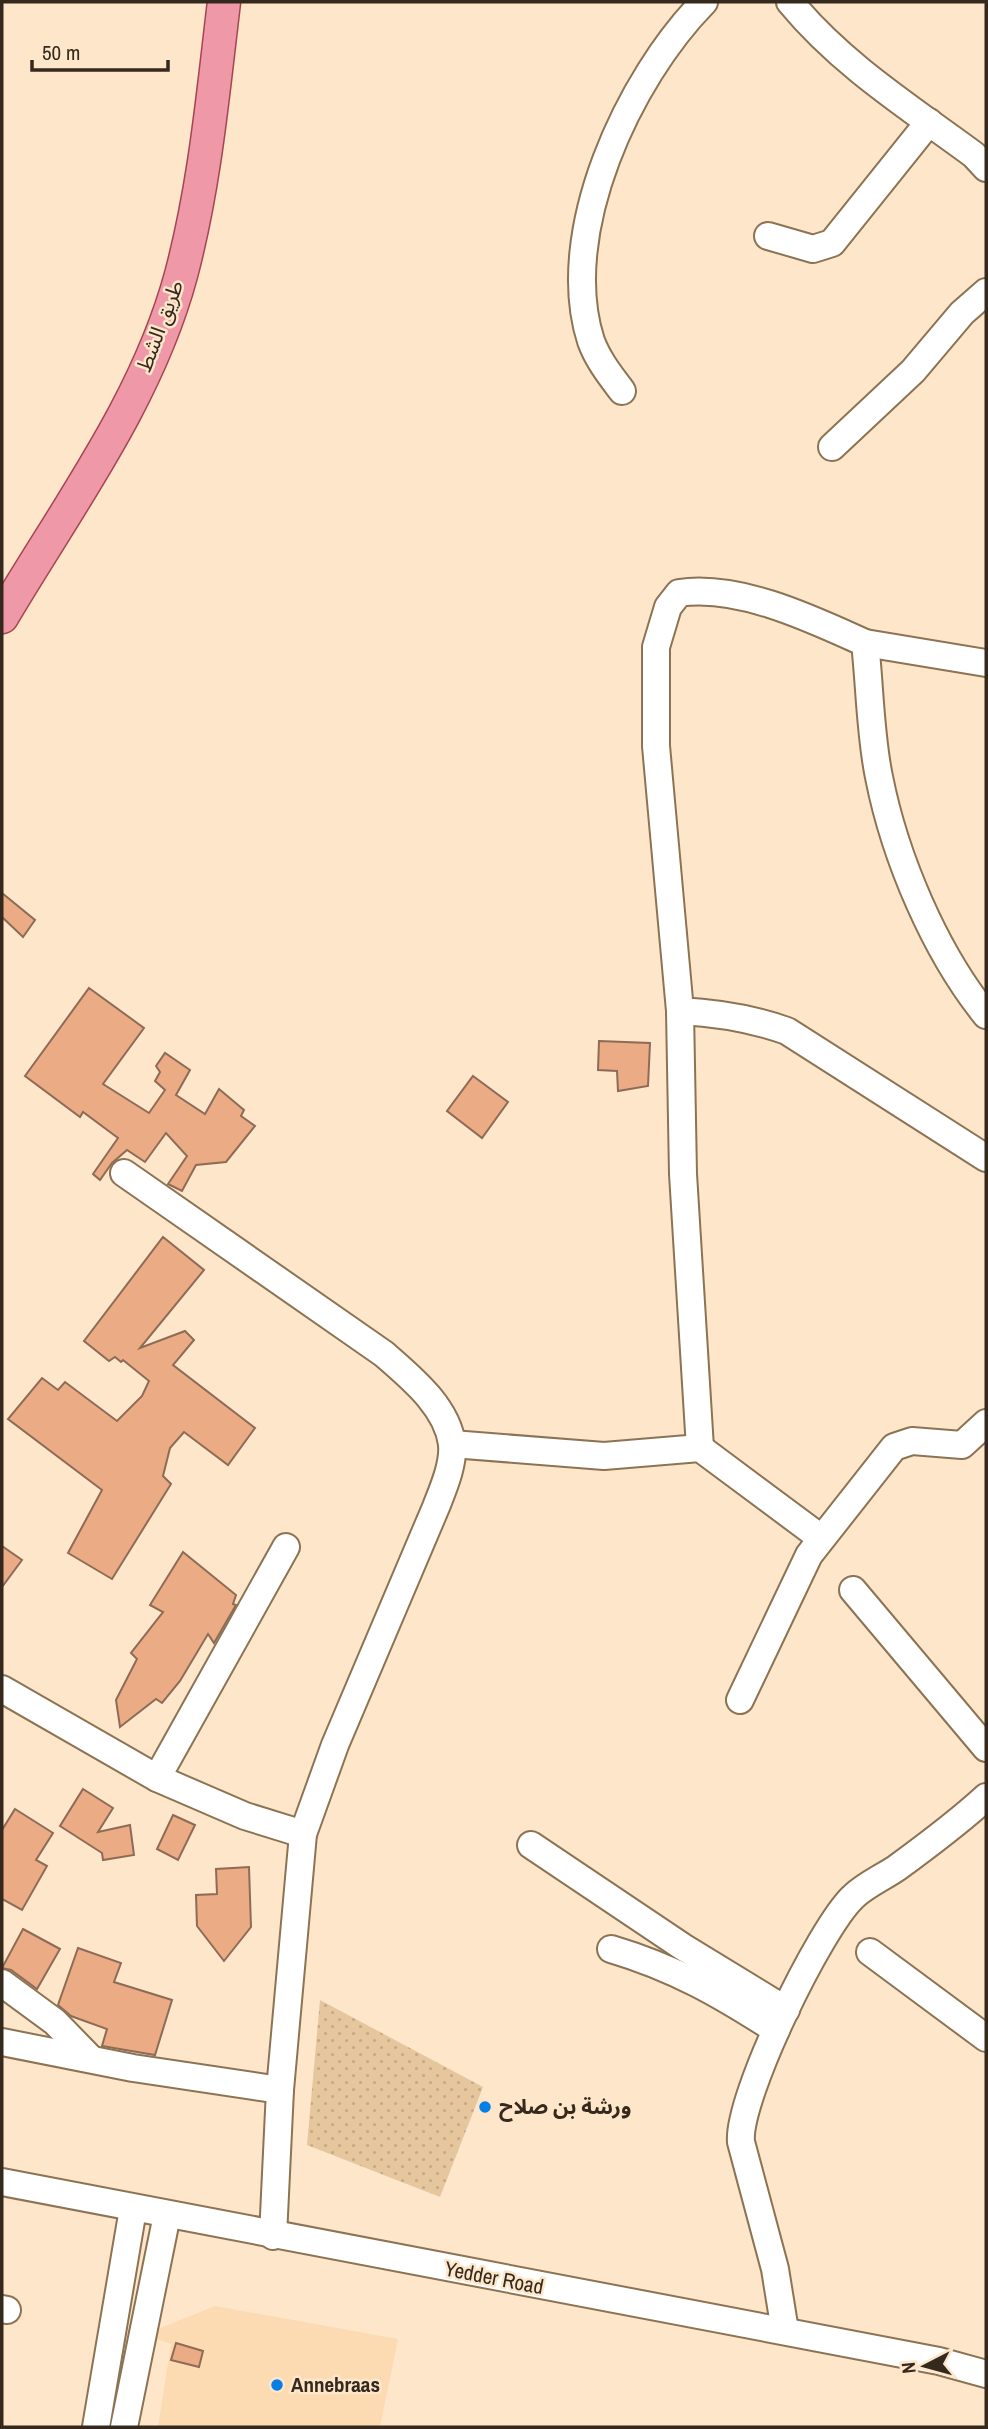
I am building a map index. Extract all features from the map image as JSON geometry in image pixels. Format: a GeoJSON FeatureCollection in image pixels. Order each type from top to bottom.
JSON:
{"type":"FeatureCollection","features":[{"type":"Feature","properties":{"kind":"main road","name":"طريق الشط"},"geometry":{"type":"LineString","coordinates":[[2,617],[98,464],[148,363],[166,319],[181,275],[205,161],[224,2]]}},
{"type":"Feature","properties":{"kind":"street"},"geometry":{"type":"LineString","coordinates":[[622,391],[599,360],[587,326],[582,279],[584,237],[607,155],[624,119],[686,20],[705,2]]}},
{"type":"Feature","properties":{"kind":"street"},"geometry":{"type":"LineString","coordinates":[[790,2],[840,56],[986,168]]}},
{"type":"Feature","properties":{"kind":"street"},"geometry":{"type":"LineString","coordinates":[[768,236],[813,249],[832,243],[929,122]]}},
{"type":"Feature","properties":{"kind":"street"},"geometry":{"type":"LineString","coordinates":[[832,447],[914,371],[962,313],[986,292]]}},
{"type":"Feature","properties":{"kind":"street"},"geometry":{"type":"LineString","coordinates":[[700,1448],[683,1174],[680,1011],[656,746],[656,647],[668,607],[679,593],[699,590],[765,603],[865,643],[986,663]]}},
{"type":"Feature","properties":{"kind":"street"},"geometry":{"type":"LineString","coordinates":[[865,643],[879,776],[893,824],[923,912],[941,948],[986,1015]]}},
{"type":"Feature","properties":{"kind":"street"},"geometry":{"type":"LineString","coordinates":[[680,1011],[732,1015],[787,1031],[986,1158]]}},
{"type":"Feature","properties":{"kind":"street"},"geometry":{"type":"LineString","coordinates":[[124,1173],[383,1354],[433,1402],[452,1444],[446,1478],[436,1507],[335,1745],[303,1835],[280,2090],[273,2236]]}},
{"type":"Feature","properties":{"kind":"street"},"geometry":{"type":"LineString","coordinates":[[740,1700],[801,1571],[821,1538],[894,1447],[912,1441],[961,1444],[972,1438],[986,1423]]}},
{"type":"Feature","properties":{"kind":"street"},"geometry":{"type":"LineString","coordinates":[[452,1444],[604,1456],[700,1448],[821,1538]]}},
{"type":"Feature","properties":{"kind":"street"},"geometry":{"type":"LineString","coordinates":[[157,1778],[286,1548]]}},
{"type":"Feature","properties":{"kind":"street"},"geometry":{"type":"LineString","coordinates":[[853,1590],[986,1748]]}},
{"type":"Feature","properties":{"kind":"street"},"geometry":{"type":"LineString","coordinates":[[2,1689],[157,1778],[245,1816],[303,1835]]}},
{"type":"Feature","properties":{"kind":"street"},"geometry":{"type":"LineString","coordinates":[[785,2331],[775,2269],[758,2211],[740,2127],[781,2020],[829,1928],[854,1896],[897,1868],[986,1797]]}},
{"type":"Feature","properties":{"kind":"street"},"geometry":{"type":"LineString","coordinates":[[531,1846],[683,1947],[781,2020]]}},
{"type":"Feature","properties":{"kind":"street"},"geometry":{"type":"LineString","coordinates":[[611,1949],[681,1973],[781,2020]]}},
{"type":"Feature","properties":{"kind":"street"},"geometry":{"type":"LineString","coordinates":[[870,1952],[986,2038]]}},
{"type":"Feature","properties":{"kind":"street"},"geometry":{"type":"LineString","coordinates":[[2,1983],[47,2015],[90,2059]]}},
{"type":"Feature","properties":{"kind":"street"},"geometry":{"type":"LineString","coordinates":[[2,2042],[280,2090]]}},
{"type":"Feature","properties":{"kind":"street","name":"Yedder Road"},"geometry":{"type":"LineString","coordinates":[[2,2182],[167,2216],[939,2361],[986,2374]]}},
{"type":"Feature","properties":{"kind":"street"},"geometry":{"type":"LineString","coordinates":[[96,2427],[133,2209]]}},
{"type":"Feature","properties":{"kind":"street"},"geometry":{"type":"LineString","coordinates":[[124,2427],[167,2216]]}},
{"type":"Feature","properties":{"kind":"shaded area"},"geometry":{"type":"Polygon","coordinates":[[[320,2000],[483,2087],[440,2197],[307,2145],[320,2000]]]}},
{"type":"Feature","properties":{"kind":"shaded area","name":"Annebraas"},"geometry":{"type":"Polygon","coordinates":[[[215,2306],[398,2339],[380,2427],[158,2427],[171,2344],[157,2339],[158,2329],[215,2306]]]}},
{"type":"Feature","properties":{"kind":"building"},"geometry":{"type":"Polygon","coordinates":[[[2,893],[35,920],[23,937],[2,917],[2,893]]]}},
{"type":"Feature","properties":{"kind":"building"},"geometry":{"type":"Polygon","coordinates":[[[89,988],[144,1028],[103,1084],[149,1113],[165,1090],[155,1081],[160,1072],[156,1066],[165,1053],[190,1070],[176,1095],[205,1114],[219,1089],[244,1110],[241,1116],[255,1126],[226,1162],[196,1165],[182,1191],[168,1184],[187,1156],[166,1133],[145,1162],[127,1150],[112,1163],[100,1180],[93,1174],[118,1138],[83,1112],[80,1117],[25,1076],[89,988]]]}},
{"type":"Feature","properties":{"kind":"building"},"geometry":{"type":"Polygon","coordinates":[[[599,1041],[650,1043],[648,1086],[618,1091],[617,1071],[598,1070],[599,1041]]]}},
{"type":"Feature","properties":{"kind":"building"},"geometry":{"type":"Polygon","coordinates":[[[473,1076],[508,1102],[482,1138],[447,1111],[473,1076]]]}},
{"type":"Feature","properties":{"kind":"building"},"geometry":{"type":"Polygon","coordinates":[[[163,1237],[204,1270],[140,1348],[185,1331],[194,1340],[173,1365],[255,1428],[228,1465],[184,1432],[170,1448],[163,1476],[171,1484],[112,1579],[68,1553],[102,1490],[8,1419],[42,1378],[58,1390],[65,1382],[117,1421],[142,1396],[149,1381],[123,1360],[121,1362],[115,1357],[109,1361],[84,1341],[163,1237]]]}},
{"type":"Feature","properties":{"kind":"building"},"geometry":{"type":"Polygon","coordinates":[[[2,1546],[22,1560],[2,1587],[2,1546]]]}},
{"type":"Feature","properties":{"kind":"building"},"geometry":{"type":"Polygon","coordinates":[[[183,1552],[236,1595],[233,1604],[236,1605],[214,1643],[208,1634],[180,1681],[162,1703],[156,1699],[120,1727],[116,1700],[137,1659],[131,1653],[163,1612],[150,1605],[183,1552]]]}},
{"type":"Feature","properties":{"kind":"building"},"geometry":{"type":"Polygon","coordinates":[[[83,1789],[113,1808],[98,1832],[130,1825],[134,1855],[103,1860],[102,1853],[60,1826],[83,1789]]]}},
{"type":"Feature","properties":{"kind":"building"},"geometry":{"type":"Polygon","coordinates":[[[15,1809],[53,1833],[36,1860],[47,1866],[22,1910],[2,1899],[2,1830],[15,1809]]]}},
{"type":"Feature","properties":{"kind":"building"},"geometry":{"type":"Polygon","coordinates":[[[173,1815],[195,1825],[178,1860],[157,1849],[173,1815]]]}},
{"type":"Feature","properties":{"kind":"building"},"geometry":{"type":"Polygon","coordinates":[[[249,1867],[251,1927],[224,1961],[197,1926],[196,1895],[217,1894],[216,1869],[249,1867]]]}},
{"type":"Feature","properties":{"kind":"building"},"geometry":{"type":"Polygon","coordinates":[[[23,1929],[60,1949],[37,1989],[11,1970],[2,1968],[23,1929]]]}},
{"type":"Feature","properties":{"kind":"building"},"geometry":{"type":"Polygon","coordinates":[[[78,1948],[121,1963],[114,1982],[172,2000],[155,2055],[102,2046],[107,2029],[71,2016],[58,2005],[78,1948]]]}},
{"type":"Feature","properties":{"kind":"building"},"geometry":{"type":"Polygon","coordinates":[[[176,2343],[203,2351],[199,2367],[171,2360],[176,2343]]]}},
{"type":"Feature","properties":{"kind":"place","name":"ورشة بن صلاح"},"geometry":{"type":"Point","coordinates":[485,2107]}},
{"type":"Feature","properties":{"kind":"place","name":"Annebraas"},"geometry":{"type":"Point","coordinates":[277,2385]}}]}
